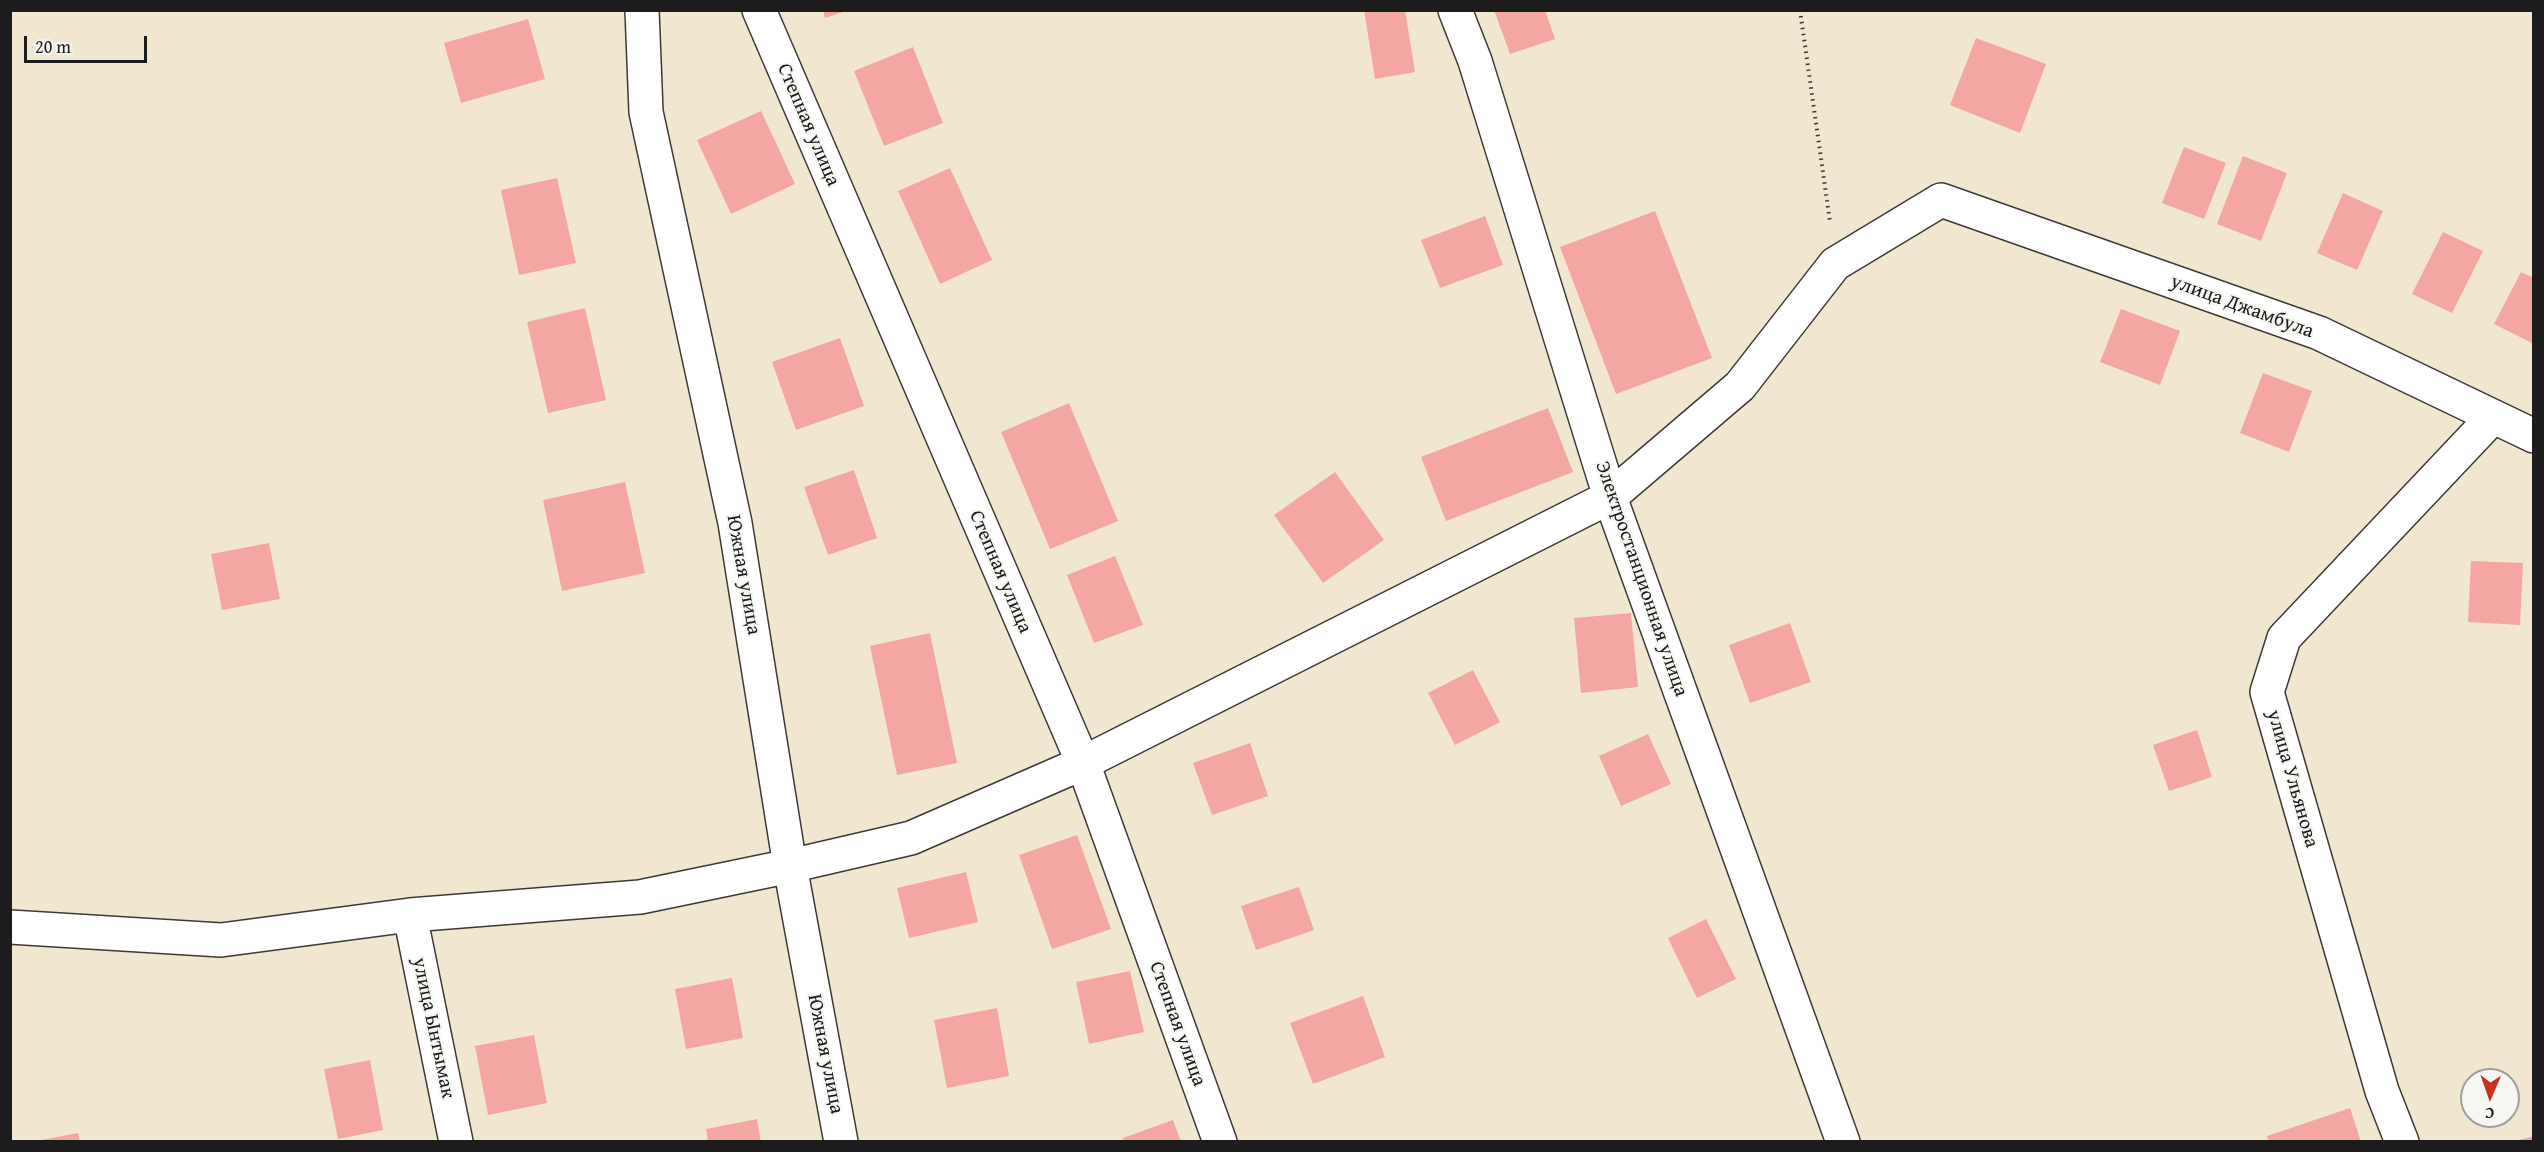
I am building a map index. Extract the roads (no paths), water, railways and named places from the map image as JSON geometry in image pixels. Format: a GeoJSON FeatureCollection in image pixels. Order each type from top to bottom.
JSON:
{"type":"FeatureCollection","features":[{"type":"Feature","properties":{"kind":"street","name":"Южная улица"},"geometry":{"type":"LineString","coordinates":[[642,10],[646,112],[735,523],[790,866],[841,1142]]}},
{"type":"Feature","properties":{"kind":"street","name":"Степная улица"},"geometry":{"type":"LineString","coordinates":[[759,10],[1083,763],[1220,1142]]}},
{"type":"Feature","properties":{"kind":"street","name":"Электростанционная улица"},"geometry":{"type":"LineString","coordinates":[[1455,10],[1475,62],[1610,497],[1843,1142]]}},
{"type":"Feature","properties":{"kind":"street","name":"улица Джамбула"},"geometry":{"type":"LineString","coordinates":[[1610,497],[1740,387],[1835,264],[1941,200],[2319,333],[2534,436]]}},
{"type":"Feature","properties":{"kind":"street","name":"улица Ульянова"},"geometry":{"type":"LineString","coordinates":[[2402,1142],[2382,1091],[2267,692],[2284,638],[2493,417]]}},
{"type":"Feature","properties":{"kind":"street"},"geometry":{"type":"LineString","coordinates":[[10,927],[221,940],[410,915],[640,897],[911,838],[1083,763],[1610,497]]}},
{"type":"Feature","properties":{"kind":"street","name":"улица Ынтымак"},"geometry":{"type":"LineString","coordinates":[[410,915],[456,1142]]}}]}
